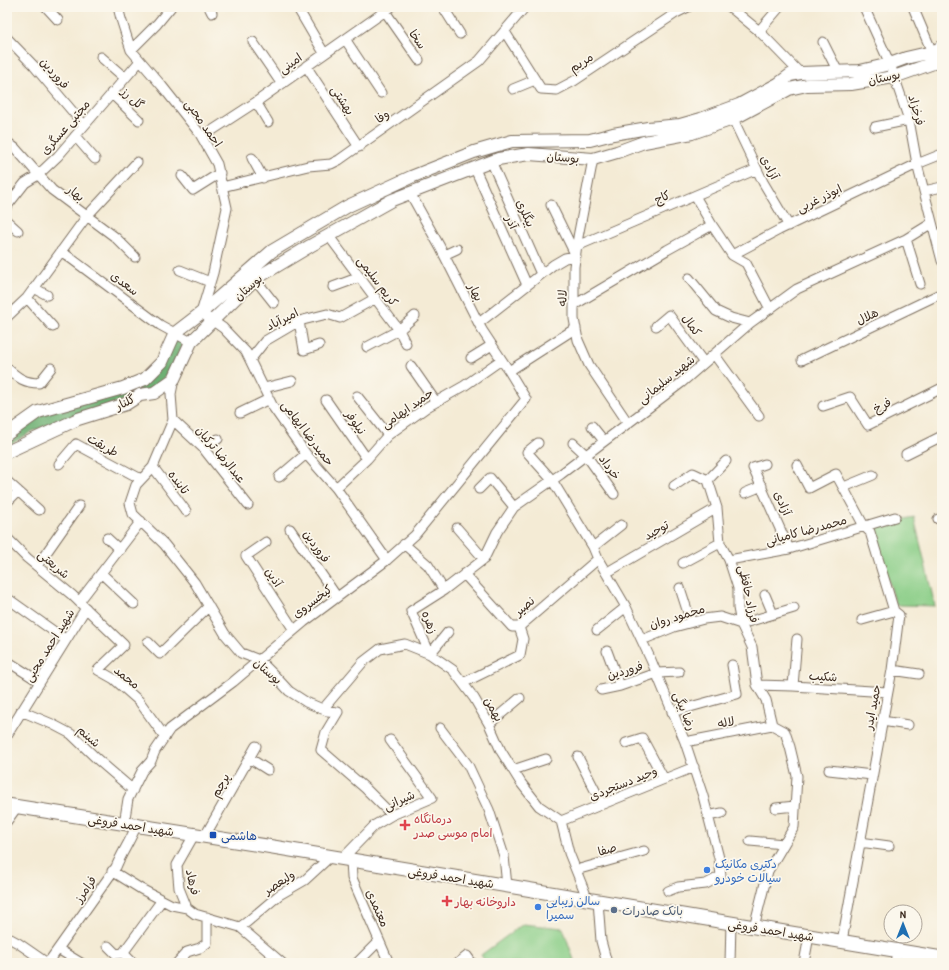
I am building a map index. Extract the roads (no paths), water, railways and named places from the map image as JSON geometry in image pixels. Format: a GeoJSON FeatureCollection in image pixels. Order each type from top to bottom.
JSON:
{"type":"FeatureCollection","features":[{"type":"Feature","properties":{"kind":"main road","name":"شهید احمد فروغی"},"geometry":{"type":"LineString","coordinates":[[12,806],[842,941],[896,957],[942,958]]}},
{"type":"Feature","properties":{"kind":"street"},"geometry":{"type":"LineString","coordinates":[[46,7],[58,20]]}},
{"type":"Feature","properties":{"kind":"street"},"geometry":{"type":"LineString","coordinates":[[131,50],[157,24],[171,7]]}},
{"type":"Feature","properties":{"kind":"street"},"geometry":{"type":"LineString","coordinates":[[297,7],[324,53]]}},
{"type":"Feature","properties":{"kind":"street"},"geometry":{"type":"LineString","coordinates":[[443,7],[460,34]]}},
{"type":"Feature","properties":{"kind":"street","name":"وفا"},"geometry":{"type":"LineString","coordinates":[[222,187],[308,166],[331,164],[339,160],[479,60],[505,32],[525,7]]}},
{"type":"Feature","properties":{"kind":"street","name":"مریم"},"geometry":{"type":"LineString","coordinates":[[505,32],[541,89],[557,90],[574,81],[676,13],[688,7]]}},
{"type":"Feature","properties":{"kind":"street"},"geometry":{"type":"LineString","coordinates":[[730,7],[759,31],[800,73]]}},
{"type":"Feature","properties":{"kind":"street","name":"فرخزاد"},"geometry":{"type":"LineString","coordinates":[[864,7],[890,64],[909,120],[917,164],[942,258]]}},
{"type":"Feature","properties":{"kind":"street"},"geometry":{"type":"LineString","coordinates":[[914,7],[937,50]]}},
{"type":"Feature","properties":{"kind":"street","name":"احمد محبی"},"geometry":{"type":"LineString","coordinates":[[118,8],[131,50],[162,86],[202,137],[217,164],[220,173],[227,208],[210,282],[201,313]]}},
{"type":"Feature","properties":{"kind":"street","name":"امینی"},"geometry":{"type":"LineString","coordinates":[[202,137],[256,102],[386,9]]}},
{"type":"Feature","properties":{"kind":"street","name":"سخا"},"geometry":{"type":"LineString","coordinates":[[386,9],[419,60]]}},
{"type":"Feature","properties":{"kind":"street"},"geometry":{"type":"LineString","coordinates":[[759,31],[778,9]]}},
{"type":"Feature","properties":{"kind":"street","name":"فروردین"},"geometry":{"type":"LineString","coordinates":[[7,38],[34,66],[84,124]]}},
{"type":"Feature","properties":{"kind":"street"},"geometry":{"type":"LineString","coordinates":[[345,39],[380,93]]}},
{"type":"Feature","properties":{"kind":"street"},"geometry":{"type":"LineString","coordinates":[[253,42],[281,83]]}},
{"type":"Feature","properties":{"kind":"street"},"geometry":{"type":"LineString","coordinates":[[823,42],[838,72]]}},
{"type":"Feature","properties":{"kind":"street","name":"بوستان"},"geometry":{"type":"LineString","coordinates":[[201,313],[272,251],[348,206],[474,152],[512,141],[590,140],[648,128],[680,125],[739,105],[790,75],[800,73],[860,70],[890,64],[937,50]]}},
{"type":"Feature","properties":{"kind":"street"},"geometry":{"type":"LineString","coordinates":[[101,57],[125,78]]}},
{"type":"Feature","properties":{"kind":"street","name":"بوستان"},"geometry":{"type":"LineString","coordinates":[[213,321],[255,279],[328,235],[392,200],[498,158],[529,154],[593,159],[644,142],[692,133],[733,118],[789,89],[807,85],[851,84],[894,77],[942,60]]}},
{"type":"Feature","properties":{"kind":"street","name":"مجتبی عسگری"},"geometry":{"type":"LineString","coordinates":[[8,201],[25,182],[38,175],[58,156],[84,124],[140,61]]}},
{"type":"Feature","properties":{"kind":"street","name":"بهشتی"},"geometry":{"type":"LineString","coordinates":[[306,66],[359,147]]}},
{"type":"Feature","properties":{"kind":"street"},"geometry":{"type":"LineString","coordinates":[[513,89],[535,80]]}},
{"type":"Feature","properties":{"kind":"street","name":"گل رز"},"geometry":{"type":"LineString","coordinates":[[111,94],[139,120]]}},
{"type":"Feature","properties":{"kind":"street"},"geometry":{"type":"LineString","coordinates":[[256,102],[268,122]]}},
{"type":"Feature","properties":{"kind":"street","name":"آزادی"},"geometry":{"type":"LineString","coordinates":[[733,118],[757,169],[789,226]]}},
{"type":"Feature","properties":{"kind":"street"},"geometry":{"type":"LineString","coordinates":[[875,128],[909,120]]}},
{"type":"Feature","properties":{"kind":"street"},"geometry":{"type":"LineString","coordinates":[[75,136],[95,159]]}},
{"type":"Feature","properties":{"kind":"street","name":"بهار"},"geometry":{"type":"LineString","coordinates":[[7,142],[15,148],[52,190],[115,237],[135,257]]}},
{"type":"Feature","properties":{"kind":"street","name":"ابوذر غربی"},"geometry":{"type":"LineString","coordinates":[[732,255],[917,164],[942,154]]}},
{"type":"Feature","properties":{"kind":"street"},"geometry":{"type":"LineString","coordinates":[[252,158],[263,178]]}},
{"type":"Feature","properties":{"kind":"street","name":"لاله"},"geometry":{"type":"LineString","coordinates":[[593,159],[577,246],[574,319],[578,340],[589,365],[628,423]]}},
{"type":"Feature","properties":{"kind":"street","name":"بیگلری"},"geometry":{"type":"LineString","coordinates":[[491,161],[541,274]]}},
{"type":"Feature","properties":{"kind":"street"},"geometry":{"type":"LineString","coordinates":[[7,318],[27,298],[87,216],[136,162]]}},
{"type":"Feature","properties":{"kind":"street","name":"آذر"},"geometry":{"type":"LineString","coordinates":[[475,168],[527,285]]}},
{"type":"Feature","properties":{"kind":"street","name":"کاج"},"geometry":{"type":"LineString","coordinates":[[577,246],[757,169]]}},
{"type":"Feature","properties":{"kind":"street"},"geometry":{"type":"LineString","coordinates":[[182,176],[193,190],[220,173]]}},
{"type":"Feature","properties":{"kind":"street"},"geometry":{"type":"LineString","coordinates":[[924,191],[942,188]]}},
{"type":"Feature","properties":{"kind":"street","name":"بهار"},"geometry":{"type":"LineString","coordinates":[[410,193],[479,323],[526,399]]}},
{"type":"Feature","properties":{"kind":"street"},"geometry":{"type":"LineString","coordinates":[[695,196],[732,255],[746,263],[770,309]]}},
{"type":"Feature","properties":{"kind":"street"},"geometry":{"type":"LineString","coordinates":[[479,323],[553,265],[565,258],[576,256],[551,205]]}},
{"type":"Feature","properties":{"kind":"street"},"geometry":{"type":"LineString","coordinates":[[7,221],[18,231]]}},
{"type":"Feature","properties":{"kind":"street","name":"شهید سلیمانی"},"geometry":{"type":"LineString","coordinates":[[444,590],[484,559],[497,532],[514,508],[682,383],[750,323],[797,289],[859,259],[906,239],[932,223]]}},
{"type":"Feature","properties":{"kind":"street"},"geometry":{"type":"LineString","coordinates":[[574,305],[712,225]]}},
{"type":"Feature","properties":{"kind":"street","name":"کریم سلیمی"},"geometry":{"type":"LineString","coordinates":[[328,235],[399,330],[406,344]]}},
{"type":"Feature","properties":{"kind":"street"},"geometry":{"type":"LineString","coordinates":[[906,239],[920,284]]}},
{"type":"Feature","properties":{"kind":"street"},"geometry":{"type":"LineString","coordinates":[[444,255],[457,249]]}},
{"type":"Feature","properties":{"kind":"street","name":"سعدی"},"geometry":{"type":"LineString","coordinates":[[61,251],[160,324],[191,342]]}},
{"type":"Feature","properties":{"kind":"street"},"geometry":{"type":"LineString","coordinates":[[180,270],[210,282]]}},
{"type":"Feature","properties":{"kind":"street"},"geometry":{"type":"LineString","coordinates":[[333,287],[360,277]]}},
{"type":"Feature","properties":{"kind":"street"},"geometry":{"type":"LineString","coordinates":[[689,278],[716,311],[730,318],[750,323]]}},
{"type":"Feature","properties":{"kind":"street"},"geometry":{"type":"LineString","coordinates":[[255,279],[274,303]]}},
{"type":"Feature","properties":{"kind":"street"},"geometry":{"type":"LineString","coordinates":[[34,288],[47,295]]}},
{"type":"Feature","properties":{"kind":"street","name":"هلال"},"geometry":{"type":"LineString","coordinates":[[802,360],[942,293]]}},
{"type":"Feature","properties":{"kind":"street"},"geometry":{"type":"LineString","coordinates":[[27,298],[53,327]]}},
{"type":"Feature","properties":{"kind":"street","name":"امیرآباد"},"geometry":{"type":"LineString","coordinates":[[250,360],[265,341],[298,321],[327,314],[340,318],[376,298]]}},
{"type":"Feature","properties":{"kind":"street","name":"حمیدرضا ایهامی"},"geometry":{"type":"LineString","coordinates":[[201,313],[213,321],[246,352],[273,407],[306,454],[336,488],[387,560]]}},
{"type":"Feature","properties":{"kind":"street","name":"گلنار"},"geometry":{"type":"LineString","coordinates":[[7,434],[38,412],[122,388],[145,379],[162,362],[175,333],[201,313]]}},
{"type":"Feature","properties":{"kind":"street","name":"کمال"},"geometry":{"type":"LineString","coordinates":[[656,326],[669,315],[704,363]]}},
{"type":"Feature","properties":{"kind":"street"},"geometry":{"type":"LineString","coordinates":[[367,347],[399,330],[414,316]]}},
{"type":"Feature","properties":{"kind":"street"},"geometry":{"type":"LineString","coordinates":[[141,479],[153,467],[173,420],[170,394],[174,379],[191,342],[213,321]]}},
{"type":"Feature","properties":{"kind":"street"},"geometry":{"type":"LineString","coordinates":[[298,321],[304,350],[319,345]]}},
{"type":"Feature","properties":{"kind":"street"},"geometry":{"type":"LineString","coordinates":[[509,371],[576,328]]}},
{"type":"Feature","properties":{"kind":"street"},"geometry":{"type":"LineString","coordinates":[[471,358],[492,345]]}},
{"type":"Feature","properties":{"kind":"street"},"geometry":{"type":"LineString","coordinates":[[714,354],[759,416]]}},
{"type":"Feature","properties":{"kind":"street","name":"حمید ایهامی"},"geometry":{"type":"LineString","coordinates":[[336,488],[367,459],[388,435],[436,402],[464,386],[501,360]]}},
{"type":"Feature","properties":{"kind":"street"},"geometry":{"type":"LineString","coordinates":[[411,366],[436,402]]}},
{"type":"Feature","properties":{"kind":"street"},"geometry":{"type":"LineString","coordinates":[[7,368],[17,377],[30,383],[40,382],[51,368]]}},
{"type":"Feature","properties":{"kind":"street","name":"گلنار"},"geometry":{"type":"LineString","coordinates":[[7,452],[78,419],[126,404],[140,395],[154,393],[174,379]]}},
{"type":"Feature","properties":{"kind":"street"},"geometry":{"type":"LineString","coordinates":[[264,388],[292,381]]}},
{"type":"Feature","properties":{"kind":"street","name":"فرخ"},"geometry":{"type":"LineString","coordinates":[[823,406],[850,396],[868,425],[942,388]]}},
{"type":"Feature","properties":{"kind":"street"},"geometry":{"type":"LineString","coordinates":[[357,396],[388,435]]}},
{"type":"Feature","properties":{"kind":"street"},"geometry":{"type":"LineString","coordinates":[[240,413],[269,399]]}},
{"type":"Feature","properties":{"kind":"street","name":"کیخسروی"},"geometry":{"type":"LineString","coordinates":[[130,825],[128,799],[142,771],[151,761],[155,751],[170,729],[233,682],[294,630],[387,560],[414,535],[526,399]]}},
{"type":"Feature","properties":{"kind":"street","name":"نیلوفر"},"geometry":{"type":"LineString","coordinates":[[326,400],[367,459]]}},
{"type":"Feature","properties":{"kind":"street","name":"عبدالرضا ترکیان"},"geometry":{"type":"LineString","coordinates":[[173,420],[203,448],[248,505]]}},
{"type":"Feature","properties":{"kind":"street"},"geometry":{"type":"LineString","coordinates":[[592,426],[604,441]]}},
{"type":"Feature","properties":{"kind":"street"},"geometry":{"type":"LineString","coordinates":[[906,454],[942,436]]}},
{"type":"Feature","properties":{"kind":"street"},"geometry":{"type":"LineString","coordinates":[[203,448],[218,440]]}},
{"type":"Feature","properties":{"kind":"street","name":"رضا بیگی"},"geometry":{"type":"LineString","coordinates":[[538,443],[527,452],[552,480],[593,547],[598,559],[626,607],[657,674],[685,742],[703,796],[719,858],[721,876],[706,884],[678,887],[668,891]]}},
{"type":"Feature","properties":{"kind":"street","name":"خرداد"},"geometry":{"type":"LineString","coordinates":[[574,443],[586,455],[614,494]]}},
{"type":"Feature","properties":{"kind":"street","name":"طریقت"},"geometry":{"type":"LineString","coordinates":[[59,464],[76,444],[141,479]]}},
{"type":"Feature","properties":{"kind":"street"},"geometry":{"type":"LineString","coordinates":[[279,477],[306,454]]}},
{"type":"Feature","properties":{"kind":"street"},"geometry":{"type":"LineString","coordinates":[[674,486],[693,473],[708,480],[726,461]]}},
{"type":"Feature","properties":{"kind":"street","name":"آزادی"},"geometry":{"type":"LineString","coordinates":[[765,464],[753,468],[790,549]]}},
{"type":"Feature","properties":{"kind":"street"},"geometry":{"type":"LineString","coordinates":[[797,465],[809,488],[836,474],[844,487],[873,475]]}},
{"type":"Feature","properties":{"kind":"street","name":"تابنده"},"geometry":{"type":"LineString","coordinates":[[153,467],[186,511]]}},
{"type":"Feature","properties":{"kind":"street"},"geometry":{"type":"LineString","coordinates":[[479,489],[490,478],[514,508]]}},
{"type":"Feature","properties":{"kind":"street","name":"بوستان"},"geometry":{"type":"LineString","coordinates":[[141,479],[136,485],[130,503],[133,514],[142,521],[164,544],[195,583],[225,634],[241,653],[259,660],[289,691],[306,702],[327,711],[338,712],[326,732],[321,750],[365,788],[392,815]]}},
{"type":"Feature","properties":{"kind":"street","name":"فرزاد حافظی"},"geometry":{"type":"LineString","coordinates":[[708,480],[717,508],[720,543],[729,560],[738,588],[738,608],[742,624],[752,647],[757,685],[766,700],[772,725]]}},
{"type":"Feature","properties":{"kind":"street"},"geometry":{"type":"LineString","coordinates":[[8,482],[39,510]]}},
{"type":"Feature","properties":{"kind":"street"},"geometry":{"type":"LineString","coordinates":[[745,493],[762,486]]}},
{"type":"Feature","properties":{"kind":"street","name":"حمید ایدر"},"geometry":{"type":"LineString","coordinates":[[842,941],[892,670],[899,615],[894,611],[870,532],[864,526],[844,487]]}},
{"type":"Feature","properties":{"kind":"street"},"geometry":{"type":"LineString","coordinates":[[7,502],[18,491]]}},
{"type":"Feature","properties":{"kind":"street"},"geometry":{"type":"LineString","coordinates":[[37,566],[79,506]]}},
{"type":"Feature","properties":{"kind":"street","name":"توحید"},"geometry":{"type":"LineString","coordinates":[[606,573],[717,508]]}},
{"type":"Feature","properties":{"kind":"street","name":"محمدرضا کامیانی"},"geometry":{"type":"LineString","coordinates":[[729,560],[790,549],[895,517]]}},
{"type":"Feature","properties":{"kind":"street","name":"شهید احمد محبی"},"geometry":{"type":"LineString","coordinates":[[7,735],[66,640],[82,605],[101,573],[142,521]]}},
{"type":"Feature","properties":{"kind":"street"},"geometry":{"type":"LineString","coordinates":[[593,547],[621,525]]}},
{"type":"Feature","properties":{"kind":"street"},"geometry":{"type":"LineString","coordinates":[[457,528],[484,559]]}},
{"type":"Feature","properties":{"kind":"street","name":"فروردین"},"geometry":{"type":"LineString","coordinates":[[290,529],[337,597]]}},
{"type":"Feature","properties":{"kind":"street","name":"شریعتی"},"geometry":{"type":"LineString","coordinates":[[7,538],[82,605]]}},
{"type":"Feature","properties":{"kind":"street"},"geometry":{"type":"LineString","coordinates":[[107,538],[120,550]]}},
{"type":"Feature","properties":{"kind":"street","name":"آذین"},"geometry":{"type":"LineString","coordinates":[[266,542],[246,556],[294,630]]}},
{"type":"Feature","properties":{"kind":"street"},"geometry":{"type":"LineString","coordinates":[[683,563],[720,543]]}},
{"type":"Feature","properties":{"kind":"street"},"geometry":{"type":"LineString","coordinates":[[404,544],[428,565],[444,590]]}},
{"type":"Feature","properties":{"kind":"street","name":"نصیر"},"geometry":{"type":"LineString","coordinates":[[463,683],[520,655],[523,640],[519,626],[598,559]]}},
{"type":"Feature","properties":{"kind":"street"},"geometry":{"type":"LineString","coordinates":[[101,573],[134,604]]}},
{"type":"Feature","properties":{"kind":"street"},"geometry":{"type":"LineString","coordinates":[[464,574],[512,626],[519,626]]}},
{"type":"Feature","properties":{"kind":"street"},"geometry":{"type":"LineString","coordinates":[[680,588],[691,622]]}},
{"type":"Feature","properties":{"kind":"street","name":"زهره"},"geometry":{"type":"LineString","coordinates":[[430,654],[411,611],[444,590]]}},
{"type":"Feature","properties":{"kind":"street"},"geometry":{"type":"LineString","coordinates":[[765,595],[773,614]]}},
{"type":"Feature","properties":{"kind":"street"},"geometry":{"type":"LineString","coordinates":[[7,598],[66,640]]}},
{"type":"Feature","properties":{"kind":"street","name":"محمد"},"geometry":{"type":"LineString","coordinates":[[82,605],[124,645],[98,670],[114,679],[139,701],[164,737]]}},
{"type":"Feature","properties":{"kind":"street"},"geometry":{"type":"LineString","coordinates":[[148,642],[160,654],[209,606]]}},
{"type":"Feature","properties":{"kind":"street"},"geometry":{"type":"LineString","coordinates":[[596,630],[626,607]]}},
{"type":"Feature","properties":{"kind":"street"},"geometry":{"type":"LineString","coordinates":[[742,624],[794,608]]}},
{"type":"Feature","properties":{"kind":"street"},"geometry":{"type":"LineString","coordinates":[[862,620],[894,611]]}},
{"type":"Feature","properties":{"kind":"street","name":"محمود روان"},"geometry":{"type":"LineString","coordinates":[[642,640],[674,627],[720,616],[742,624]]}},
{"type":"Feature","properties":{"kind":"street"},"geometry":{"type":"LineString","coordinates":[[430,654],[448,632]]}},
{"type":"Feature","properties":{"kind":"street"},"geometry":{"type":"LineString","coordinates":[[793,686],[797,640]]}},
{"type":"Feature","properties":{"kind":"street","name":"بهمن"},"geometry":{"type":"LineString","coordinates":[[323,709],[363,662],[380,649],[405,644],[430,654],[453,670],[474,698],[489,724],[501,751],[521,783],[540,806],[561,821]]}},
{"type":"Feature","properties":{"kind":"street"},"geometry":{"type":"LineString","coordinates":[[607,651],[620,686]]}},
{"type":"Feature","properties":{"kind":"street"},"geometry":{"type":"LineString","coordinates":[[7,661],[40,682]]}},
{"type":"Feature","properties":{"kind":"street"},"geometry":{"type":"LineString","coordinates":[[672,712],[737,694],[732,665]]}},
{"type":"Feature","properties":{"kind":"street"},"geometry":{"type":"LineString","coordinates":[[892,670],[919,674]]}},
{"type":"Feature","properties":{"kind":"street","name":"فروردین"},"geometry":{"type":"LineString","coordinates":[[601,690],[620,686],[657,674],[679,672]]}},
{"type":"Feature","properties":{"kind":"street","name":"شکیب"},"geometry":{"type":"LineString","coordinates":[[757,685],[887,692]]}},
{"type":"Feature","properties":{"kind":"street"},"geometry":{"type":"LineString","coordinates":[[489,724],[520,698]]}},
{"type":"Feature","properties":{"kind":"street","name":"شبنم"},"geometry":{"type":"LineString","coordinates":[[21,711],[52,724],[70,734],[96,759],[133,790]]}},
{"type":"Feature","properties":{"kind":"street"},"geometry":{"type":"LineString","coordinates":[[882,721],[908,725]]}},
{"type":"Feature","properties":{"kind":"street"},"geometry":{"type":"LineString","coordinates":[[754,927],[768,871],[794,826],[796,806],[797,776],[790,747],[784,732],[772,725]]}},
{"type":"Feature","properties":{"kind":"street","name":"لاله"},"geometry":{"type":"LineString","coordinates":[[685,742],[772,725]]}},
{"type":"Feature","properties":{"kind":"street"},"geometry":{"type":"LineString","coordinates":[[440,728],[468,765],[489,810],[504,856],[507,886]]}},
{"type":"Feature","properties":{"kind":"street"},"geometry":{"type":"LineString","coordinates":[[626,743],[642,738],[664,779]]}},
{"type":"Feature","properties":{"kind":"street","name":"شیرانی"},"geometry":{"type":"LineString","coordinates":[[341,859],[375,825],[392,815],[432,798],[390,740]]}},
{"type":"Feature","properties":{"kind":"street","name":"پرچم"},"geometry":{"type":"LineString","coordinates":[[200,836],[256,746]]}},
{"type":"Feature","properties":{"kind":"street"},"geometry":{"type":"LineString","coordinates":[[578,757],[602,804]]}},
{"type":"Feature","properties":{"kind":"street"},"geometry":{"type":"LineString","coordinates":[[249,758],[268,770]]}},
{"type":"Feature","properties":{"kind":"street"},"geometry":{"type":"LineString","coordinates":[[513,770],[546,759]]}},
{"type":"Feature","properties":{"kind":"street","name":"وحید دستجردی"},"geometry":{"type":"LineString","coordinates":[[561,821],[694,767]]}},
{"type":"Feature","properties":{"kind":"street"},"geometry":{"type":"LineString","coordinates":[[829,770],[872,775]]}},
{"type":"Feature","properties":{"kind":"street"},"geometry":{"type":"LineString","coordinates":[[7,821],[12,806]]}},
{"type":"Feature","properties":{"kind":"street"},"geometry":{"type":"LineString","coordinates":[[776,808],[796,806]]}},
{"type":"Feature","properties":{"kind":"street"},"geometry":{"type":"LineString","coordinates":[[708,816],[722,813]]}},
{"type":"Feature","properties":{"kind":"street"},"geometry":{"type":"LineString","coordinates":[[561,821],[569,853],[576,870],[593,900],[607,963]]}},
{"type":"Feature","properties":{"kind":"street","name":"فرامرز"},"geometry":{"type":"LineString","coordinates":[[47,963],[112,871],[131,839],[130,825]]}},
{"type":"Feature","properties":{"kind":"street","name":"فرهاد"},"geometry":{"type":"LineString","coordinates":[[200,836],[177,865],[179,888],[187,908],[195,914],[240,927]]}},
{"type":"Feature","properties":{"kind":"street"},"geometry":{"type":"LineString","coordinates":[[750,840],[784,844]]}},
{"type":"Feature","properties":{"kind":"street"},"geometry":{"type":"LineString","coordinates":[[860,842],[889,846]]}},
{"type":"Feature","properties":{"kind":"street","name":"صفا"},"geometry":{"type":"LineString","coordinates":[[576,870],[644,851]]}},
{"type":"Feature","properties":{"kind":"street","name":"ولیعصر"},"geometry":{"type":"LineString","coordinates":[[240,927],[278,894],[341,859]]}},
{"type":"Feature","properties":{"kind":"street","name":"معتمدی"},"geometry":{"type":"LineString","coordinates":[[341,859],[352,878],[389,963]]}},
{"type":"Feature","properties":{"kind":"street"},"geometry":{"type":"LineString","coordinates":[[112,871],[141,889],[172,905],[187,908]]}},
{"type":"Feature","properties":{"kind":"street"},"geometry":{"type":"LineString","coordinates":[[108,946],[116,954],[123,952],[162,900]]}},
{"type":"Feature","properties":{"kind":"street"},"geometry":{"type":"LineString","coordinates":[[177,963],[187,952],[200,948],[207,943],[207,917]]}},
{"type":"Feature","properties":{"kind":"street"},"geometry":{"type":"LineString","coordinates":[[730,963],[731,923]]}},
{"type":"Feature","properties":{"kind":"street"},"geometry":{"type":"LineString","coordinates":[[240,927],[282,963]]}},
{"type":"Feature","properties":{"kind":"street"},"geometry":{"type":"LineString","coordinates":[[804,963],[809,936]]}},
{"type":"Feature","properties":{"kind":"street"},"geometry":{"type":"LineString","coordinates":[[7,937],[47,963]]}},
{"type":"Feature","properties":{"kind":"street"},"geometry":{"type":"LineString","coordinates":[[357,963],[379,941]]}},
{"type":"Feature","properties":{"kind":"street"},"geometry":{"type":"LineString","coordinates":[[58,949],[82,963]]}},
{"type":"Feature","properties":{"kind":"street"},"geometry":{"type":"LineString","coordinates":[[123,952],[133,963]]}},
{"type":"Feature","properties":{"kind":"street"},"geometry":{"type":"LineString","coordinates":[[458,963],[467,956],[472,963]]}},
{"type":"Feature","properties":{"kind":"place","name":"درمانگاه امام موسی صدر"},"geometry":{"type":"Point","coordinates":[405,825]}},
{"type":"Feature","properties":{"kind":"place","name":"هاشمی"},"geometry":{"type":"Point","coordinates":[213,835]}},
{"type":"Feature","properties":{"kind":"place","name":"دکتری مکانیک سیالات خودرو"},"geometry":{"type":"Point","coordinates":[707,870]}},
{"type":"Feature","properties":{"kind":"place","name":"داروخانه بهار"},"geometry":{"type":"Point","coordinates":[447,901]}},
{"type":"Feature","properties":{"kind":"place","name":"سالن زیبایی سمیرا"},"geometry":{"type":"Point","coordinates":[538,907]}},
{"type":"Feature","properties":{"kind":"place","name":"بانک صادرات"},"geometry":{"type":"Point","coordinates":[614,910]}}]}
